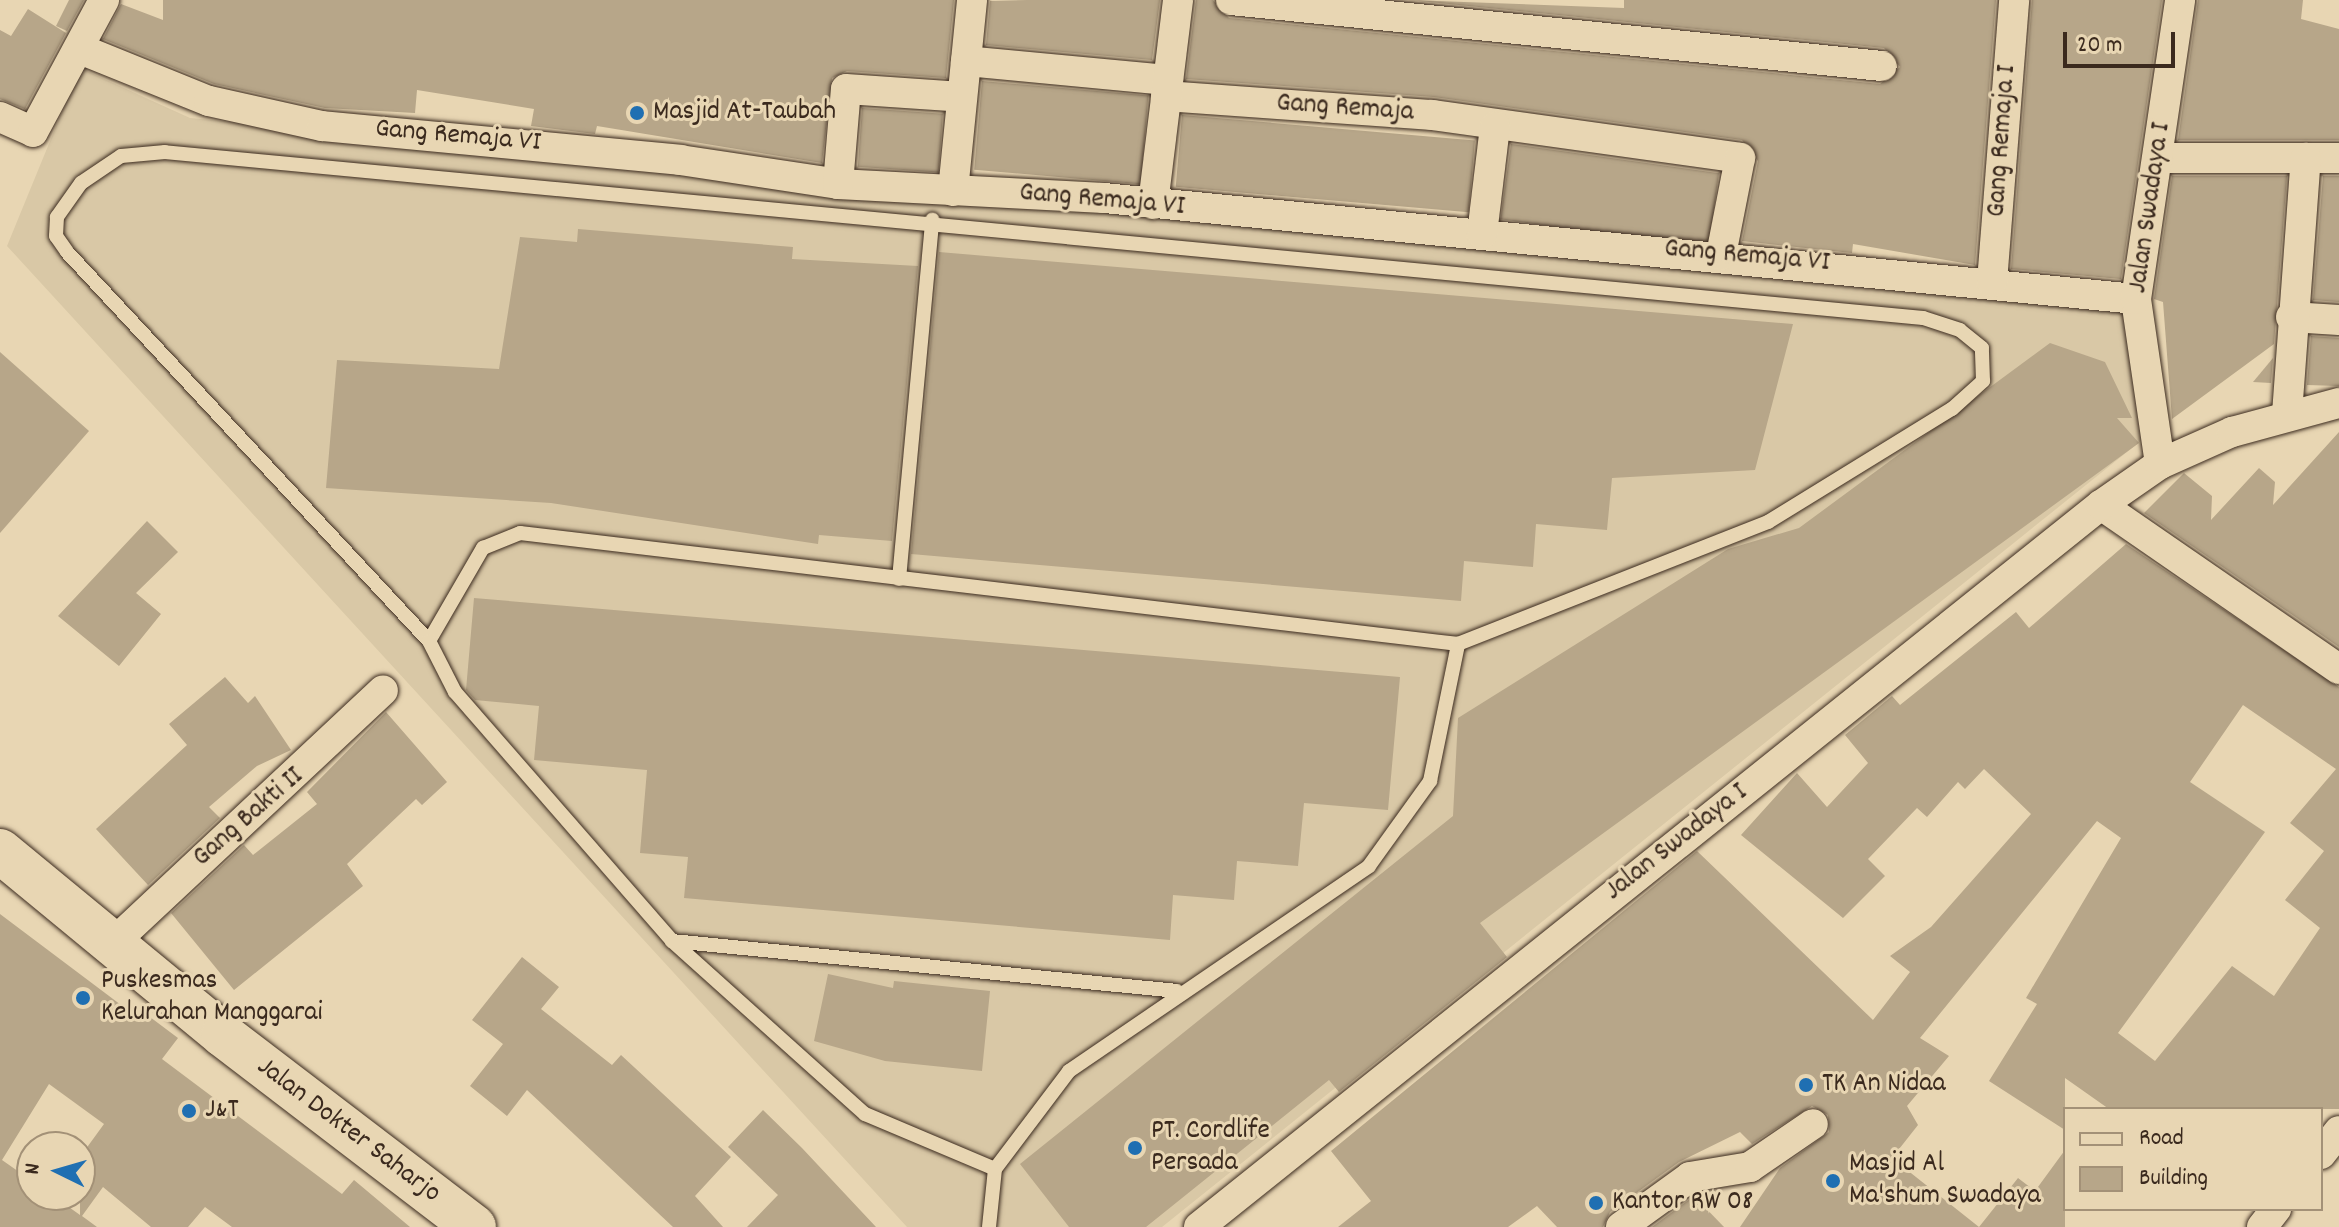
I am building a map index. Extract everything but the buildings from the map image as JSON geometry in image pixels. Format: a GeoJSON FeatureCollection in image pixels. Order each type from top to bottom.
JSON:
{"type":"FeatureCollection","features":[{"type":"Feature","properties":{"kind":"main road","name":"Jalan Dokter Saharjo"},"geometry":{"type":"LineString","coordinates":[[0,851],[112,944],[474,1227]]}},
{"type":"Feature","properties":{"kind":"street"},"geometry":{"type":"LineString","coordinates":[[0,117],[26,134],[56,101],[104,0]]}},
{"type":"Feature","properties":{"kind":"street"},"geometry":{"type":"LineString","coordinates":[[953,191],[972,0]]}},
{"type":"Feature","properties":{"kind":"street"},"geometry":{"type":"LineString","coordinates":[[1153,204],[1178,0]]}},
{"type":"Feature","properties":{"kind":"street"},"geometry":{"type":"LineString","coordinates":[[1231,0],[1882,66]]}},
{"type":"Feature","properties":{"kind":"street","name":"Gang Remaja I"},"geometry":{"type":"LineString","coordinates":[[1992,282],[2014,0]]}},
{"type":"Feature","properties":{"kind":"street","name":"Jalan Swadaya I"},"geometry":{"type":"LineString","coordinates":[[2160,464],[2136,299],[2180,0]]}},
{"type":"Feature","properties":{"kind":"street","name":"Gang Remaja VI"},"geometry":{"type":"LineString","coordinates":[[80,49],[209,101],[322,126],[586,149],[838,184],[1153,204],[1721,255],[2136,299]]}},
{"type":"Feature","properties":{"kind":"street","name":"Gang Remaja"},"geometry":{"type":"LineString","coordinates":[[966,61],[1167,88],[1432,115],[1495,127],[1740,158],[1721,255]]}},
{"type":"Feature","properties":{"kind":"street"},"geometry":{"type":"LineString","coordinates":[[838,184],[846,89],[962,97]]}},
{"type":"Feature","properties":{"kind":"street"},"geometry":{"type":"LineString","coordinates":[[1482,234],[1495,127]]}},
{"type":"Feature","properties":{"kind":"street"},"geometry":{"type":"LineString","coordinates":[[2158,158],[2339,158]]}},
{"type":"Feature","properties":{"kind":"street"},"geometry":{"type":"LineString","coordinates":[[2287,414],[2291,317],[2306,158]]}},
{"type":"Feature","properties":{"kind":"street"},"geometry":{"type":"LineString","coordinates":[[2291,317],[2339,320]]}},
{"type":"Feature","properties":{"kind":"street","name":"Jalan Swadaya I"},"geometry":{"type":"LineString","coordinates":[[1199,1227],[2101,505],[2160,464],[2287,414],[2339,403]]}},
{"type":"Feature","properties":{"kind":"street"},"geometry":{"type":"LineString","coordinates":[[2101,505],[2339,669]]}},
{"type":"Feature","properties":{"kind":"street","name":"Gang Bakti II"},"geometry":{"type":"LineString","coordinates":[[112,944],[383,690]]}},
{"type":"Feature","properties":{"kind":"street"},"geometry":{"type":"LineString","coordinates":[[1621,1227],[1690,1177],[1750,1167],[1813,1124]]}},
{"type":"Feature","properties":{"kind":"street"},"geometry":{"type":"LineString","coordinates":[[2323,1151],[2339,1131]]}},
{"type":"Feature","properties":{"kind":"street"},"geometry":{"type":"LineString","coordinates":[[2262,1227],[2274,1211]]}},
{"type":"Feature","properties":{"kind":"lane"},"geometry":{"type":"LineString","coordinates":[[429,641],[483,548],[520,533],[1458,644],[1768,522],[1952,409],[1983,381],[1982,348],[1923,318],[932,220],[165,152],[121,156],[81,183],[57,217],[56,236],[67,252],[429,641],[455,692],[672,941],[865,1114],[995,1169]]}},
{"type":"Feature","properties":{"kind":"lane"},"geometry":{"type":"LineString","coordinates":[[899,579],[932,220]]}},
{"type":"Feature","properties":{"kind":"lane"},"geometry":{"type":"LineString","coordinates":[[989,1227],[995,1169],[1069,1071],[1177,991],[1369,866],[1430,781],[1458,644]]}},
{"type":"Feature","properties":{"kind":"lane"},"geometry":{"type":"LineString","coordinates":[[672,941],[1177,991]]}},
{"type":"Feature","properties":{"kind":"shaded area"},"geometry":{"type":"Polygon","coordinates":[[[80,68],[190,118],[2126,303],[2142,440],[1162,1227],[907,1227],[7,246],[80,68]]]}},
{"type":"Feature","properties":{"kind":"place","name":"Masjid At-Taubah"},"geometry":{"type":"Point","coordinates":[637,113]}},
{"type":"Feature","properties":{"kind":"place","name":"Puskesmas Kelurahan Manggarai"},"geometry":{"type":"Point","coordinates":[83,998]}},
{"type":"Feature","properties":{"kind":"place","name":"TK An Nidaa"},"geometry":{"type":"Point","coordinates":[1806,1085]}},
{"type":"Feature","properties":{"kind":"place","name":"J&T"},"geometry":{"type":"Point","coordinates":[189,1111]}},
{"type":"Feature","properties":{"kind":"place","name":"PT. Cordlife Persada"},"geometry":{"type":"Point","coordinates":[1135,1148]}},
{"type":"Feature","properties":{"kind":"place","name":"Masjid Al Ma'shum Swadaya"},"geometry":{"type":"Point","coordinates":[1833,1181]}},
{"type":"Feature","properties":{"kind":"place","name":"Kantor RW 08"},"geometry":{"type":"Point","coordinates":[1596,1203]}}]}
